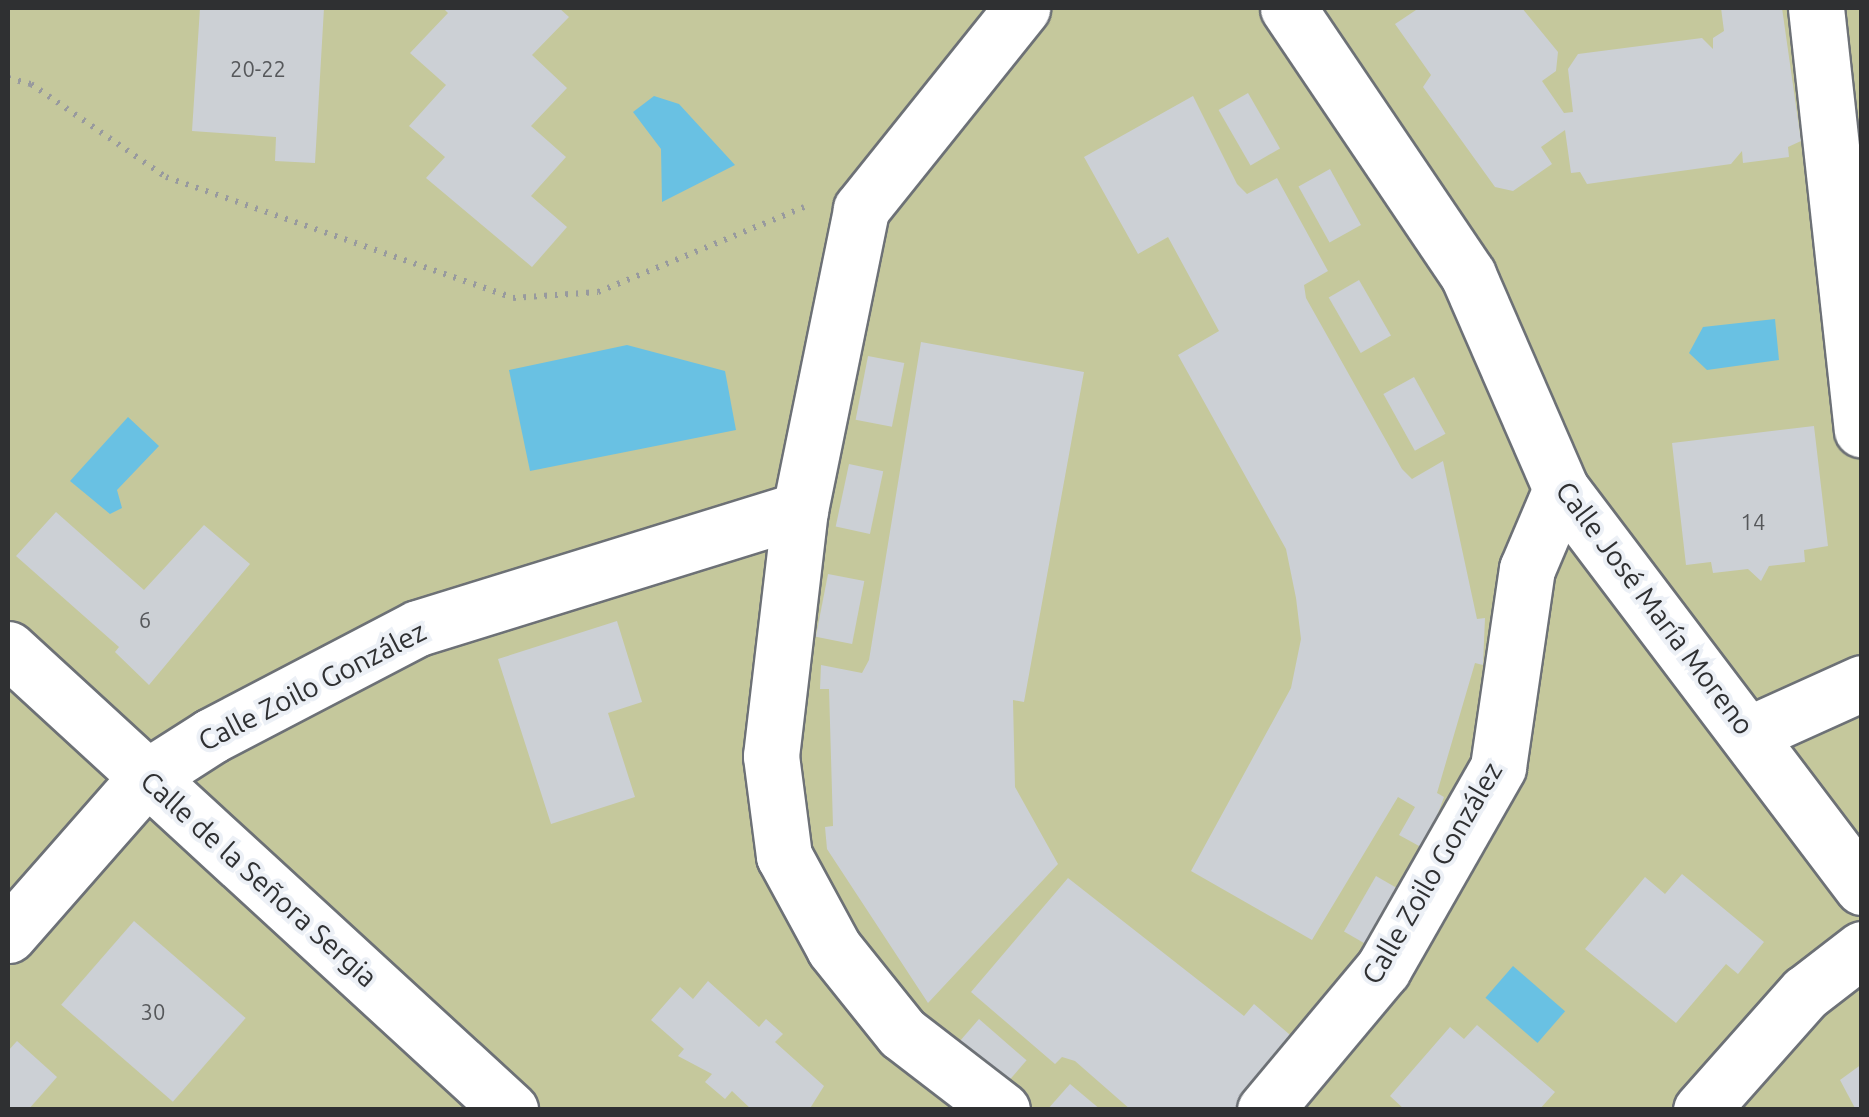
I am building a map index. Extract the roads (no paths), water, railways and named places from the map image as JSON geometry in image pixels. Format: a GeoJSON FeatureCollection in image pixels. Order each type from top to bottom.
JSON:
{"type":"FeatureCollection","features":[{"type":"Feature","properties":{"kind":"street"},"geometry":{"type":"LineString","coordinates":[[1002,1110],[902,1032],[834,948],[784,856],[771,756],[800,510],[860,210],[1022,8]]}},
{"type":"Feature","properties":{"kind":"street","name":"Calle José María Moreno"},"geometry":{"type":"LineString","coordinates":[[1288,8],[1468,275],[1562,488],[1862,887]]}},
{"type":"Feature","properties":{"kind":"street"},"geometry":{"type":"LineString","coordinates":[[1816,8],[1862,430]]}},
{"type":"Feature","properties":{"kind":"street","name":"Calle Zoilo González"},"geometry":{"type":"LineString","coordinates":[[1264,1110],[1383,970],[1498,767],[1527,569],[1562,488]]}},
{"type":"Feature","properties":{"kind":"street","name":"Calle Zoilo González"},"geometry":{"type":"LineString","coordinates":[[8,935],[146,777],[418,628],[800,510]]}},
{"type":"Feature","properties":{"kind":"street","name":"Calle de la Señora Sergia"},"geometry":{"type":"LineString","coordinates":[[8,649],[510,1110]]}},
{"type":"Feature","properties":{"kind":"street"},"geometry":{"type":"LineString","coordinates":[[1749,734],[1862,683]]}},
{"type":"Feature","properties":{"kind":"street"},"geometry":{"type":"LineString","coordinates":[[1701,1110],[1805,994],[1862,948]]}},
{"type":"Feature","properties":{"kind":"water"},"geometry":{"type":"Polygon","coordinates":[[[654,96],[679,104],[735,165],[662,202],[661,149],[633,112],[654,96]]]}},
{"type":"Feature","properties":{"kind":"water"},"geometry":{"type":"Polygon","coordinates":[[[1775,319],[1779,360],[1707,370],[1689,353],[1703,327],[1775,319]]]}},
{"type":"Feature","properties":{"kind":"water"},"geometry":{"type":"Polygon","coordinates":[[[627,345],[725,371],[736,430],[530,471],[509,370],[627,345]]]}},
{"type":"Feature","properties":{"kind":"water"},"geometry":{"type":"Polygon","coordinates":[[[128,417],[159,446],[117,490],[122,508],[110,514],[70,481],[128,417]]]}},
{"type":"Feature","properties":{"kind":"water"},"geometry":{"type":"Polygon","coordinates":[[[1513,966],[1565,1011],[1538,1043],[1485,998],[1513,966]]]}}]}
